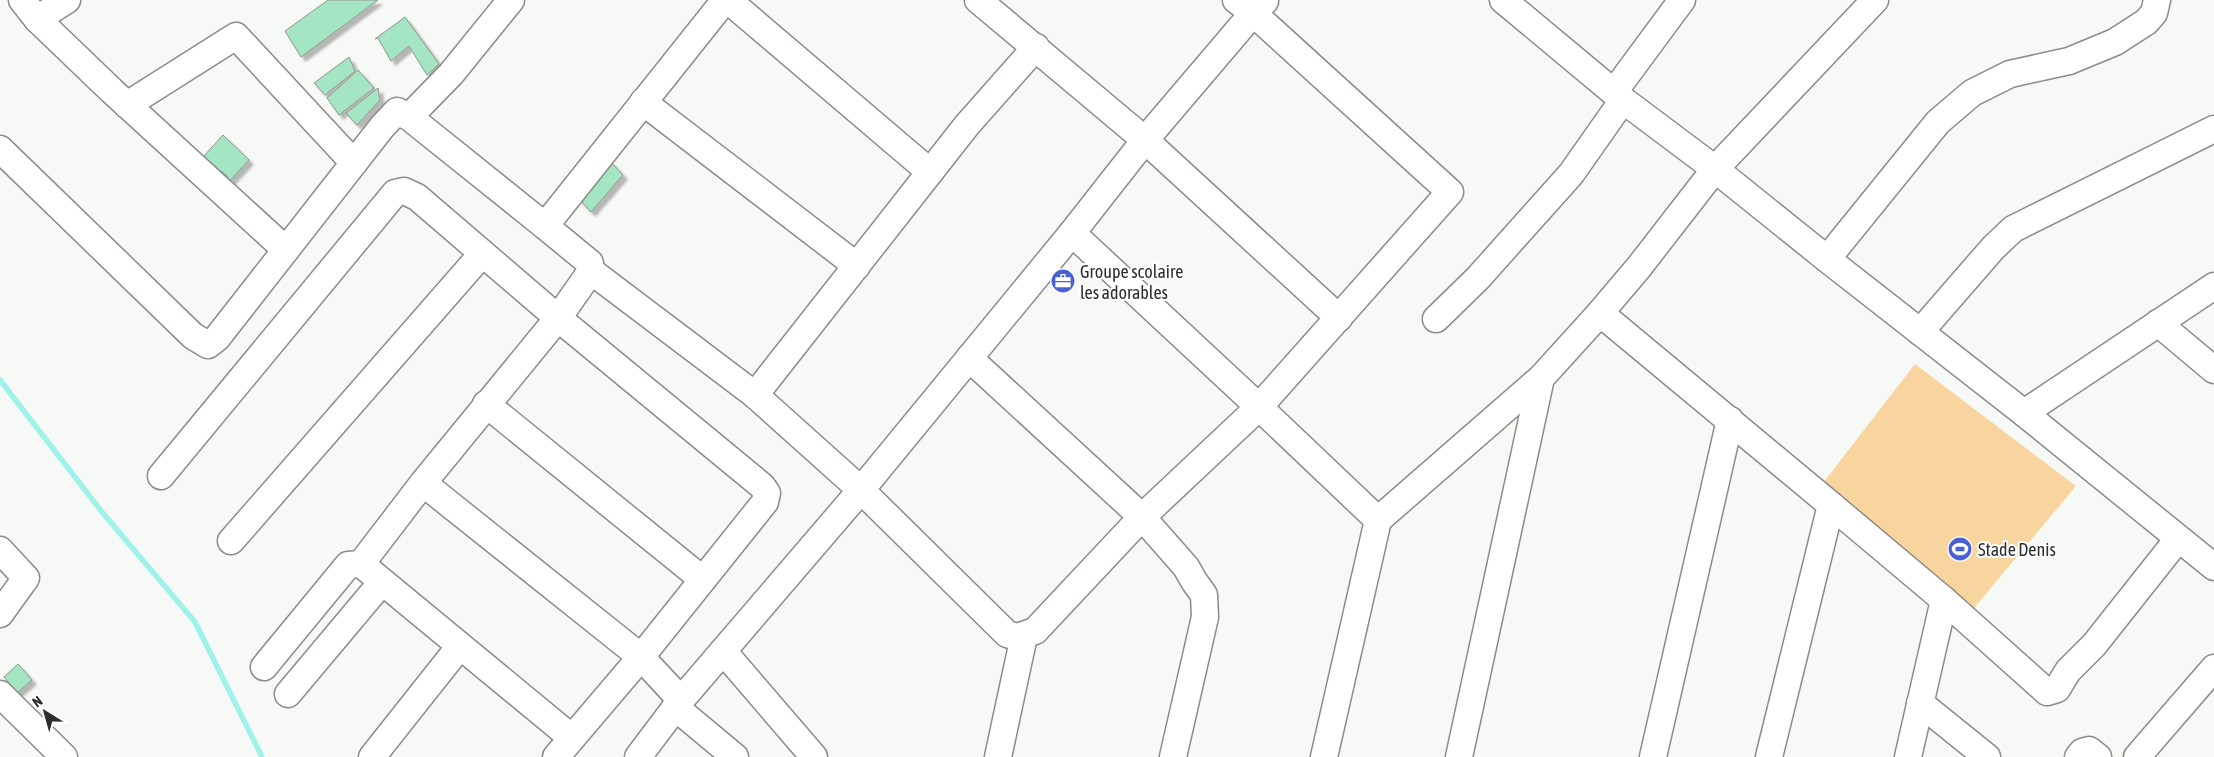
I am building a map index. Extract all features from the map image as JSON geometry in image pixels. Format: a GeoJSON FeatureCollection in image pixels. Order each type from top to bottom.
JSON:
{"type":"FeatureCollection","features":[{"type":"Feature","properties":{"kind":"street"},"geometry":{"type":"LineString","coordinates":[[29,10],[68,0]]}},
{"type":"Feature","properties":{"kind":"street"},"geometry":{"type":"LineString","coordinates":[[409,117],[451,74],[511,0]]}},
{"type":"Feature","properties":{"kind":"street"},"geometry":{"type":"LineString","coordinates":[[545,226],[642,102],[726,0],[930,172]]}},
{"type":"Feature","properties":{"kind":"street"},"geometry":{"type":"LineString","coordinates":[[978,0],[1036,46],[1145,140],[1338,318]]}},
{"type":"Feature","properties":{"kind":"street"},"geometry":{"type":"LineString","coordinates":[[1503,0],[1618,96],[1715,169],[1826,260],[2024,413],[2214,567]]}},
{"type":"Feature","properties":{"kind":"street"},"geometry":{"type":"LineString","coordinates":[[1436,319],[1478,278],[1565,181],[1618,96],[1682,0]]}},
{"type":"Feature","properties":{"kind":"street"},"geometry":{"type":"LineString","coordinates":[[1324,757],[1378,520],[1541,378],[1639,267],[1715,169],[1875,0]]}},
{"type":"Feature","properties":{"kind":"street"},"geometry":{"type":"LineString","coordinates":[[1826,260],[1938,122],[1972,93],[2010,74],[2069,61],[2115,42],[2146,22],[2154,12],[2157,0]]}},
{"type":"Feature","properties":{"kind":"street"},"geometry":{"type":"LineString","coordinates":[[591,271],[755,395],[861,490],[1007,634],[1017,637],[1036,631],[1142,517],[1259,407],[1450,192],[1252,4],[1072,233],[861,490],[678,703],[638,757]]}},
{"type":"Feature","properties":{"kind":"street"},"geometry":{"type":"LineString","coordinates":[[29,10],[127,105],[286,250]]}},
{"type":"Feature","properties":{"kind":"street"},"geometry":{"type":"LineString","coordinates":[[127,105],[236,36],[354,163]]}},
{"type":"Feature","properties":{"kind":"street"},"geometry":{"type":"LineString","coordinates":[[755,395],[967,125],[1036,46]]}},
{"type":"Feature","properties":{"kind":"street"},"geometry":{"type":"LineString","coordinates":[[642,102],[857,266]]}},
{"type":"Feature","properties":{"kind":"street"},"geometry":{"type":"LineString","coordinates":[[0,149],[193,336],[208,345],[217,338],[397,111],[409,117],[590,263],[591,271],[558,318],[486,404],[361,564]]}},
{"type":"Feature","properties":{"kind":"street"},"geometry":{"type":"LineString","coordinates":[[1920,332],[1992,248],[2013,229],[2214,129]]}},
{"type":"Feature","properties":{"kind":"street"},"geometry":{"type":"LineString","coordinates":[[161,476],[395,192],[404,191],[417,196],[482,254],[762,486],[767,493],[765,502],[641,657],[564,748],[460,646],[361,564],[348,565],[264,667]]}},
{"type":"Feature","properties":{"kind":"street"},"geometry":{"type":"LineString","coordinates":[[1072,233],[1378,520]]}},
{"type":"Feature","properties":{"kind":"street"},"geometry":{"type":"LineString","coordinates":[[231,541],[482,254]]}},
{"type":"Feature","properties":{"kind":"street"},"geometry":{"type":"LineString","coordinates":[[2024,413],[2214,286]]}},
{"type":"Feature","properties":{"kind":"street"},"geometry":{"type":"LineString","coordinates":[[1600,313],[1944,600],[2047,692],[2057,689],[2068,671],[2094,646],[2178,539]]}},
{"type":"Feature","properties":{"kind":"street"},"geometry":{"type":"LineString","coordinates":[[2158,323],[2214,370]]}},
{"type":"Feature","properties":{"kind":"street"},"geometry":{"type":"LineString","coordinates":[[969,358],[1142,517],[1186,567],[1204,595],[1205,617],[1173,757]]}},
{"type":"Feature","properties":{"kind":"street"},"geometry":{"type":"LineString","coordinates":[[1459,757],[1541,378]]}},
{"type":"Feature","properties":{"kind":"street"},"geometry":{"type":"LineString","coordinates":[[486,404],[702,579]]}},
{"type":"Feature","properties":{"kind":"street"},"geometry":{"type":"LineString","coordinates":[[1653,757],[1730,420]]}},
{"type":"Feature","properties":{"kind":"street"},"geometry":{"type":"LineString","coordinates":[[424,483],[641,657],[678,703],[735,757]]}},
{"type":"Feature","properties":{"kind":"street"},"geometry":{"type":"LineString","coordinates":[[1769,757],[1830,505]]}},
{"type":"Feature","properties":{"kind":"street"},"geometry":{"type":"LineString","coordinates":[[0,550],[26,578],[0,614]]}},
{"type":"Feature","properties":{"kind":"street"},"geometry":{"type":"LineString","coordinates":[[288,694],[382,582]]}},
{"type":"Feature","properties":{"kind":"street"},"geometry":{"type":"LineString","coordinates":[[1908,757],[1944,600]]}},
{"type":"Feature","properties":{"kind":"street"},"geometry":{"type":"LineString","coordinates":[[998,757],[1024,636]]}},
{"type":"Feature","properties":{"kind":"street"},"geometry":{"type":"LineString","coordinates":[[372,757],[460,646]]}},
{"type":"Feature","properties":{"kind":"street"},"geometry":{"type":"LineString","coordinates":[[723,651],[814,757]]}},
{"type":"Feature","properties":{"kind":"street"},"geometry":{"type":"LineString","coordinates":[[2137,757],[2214,668]]}},
{"type":"Feature","properties":{"kind":"street"},"geometry":{"type":"LineString","coordinates":[[0,694],[64,757]]}},
{"type":"Feature","properties":{"kind":"street"},"geometry":{"type":"LineString","coordinates":[[1920,703],[1986,757]]}},
{"type":"Feature","properties":{"kind":"street"},"geometry":{"type":"LineString","coordinates":[[2078,757],[2082,752],[2089,750],[2098,757]]}},
{"type":"Feature","properties":{"kind":"shaded area","name":"Stade Denis"},"geometry":{"type":"Polygon","coordinates":[[[1915,364],[2076,486],[1970,613],[1823,483],[1915,364]]]}},
{"type":"Feature","properties":{"kind":"building"},"geometry":{"type":"Polygon","coordinates":[[[328,0],[378,0],[301,57],[285,31],[328,0]]]}},
{"type":"Feature","properties":{"kind":"building"},"geometry":{"type":"Polygon","coordinates":[[[405,17],[439,64],[427,75],[409,46],[391,61],[378,38],[375,39],[405,17]]]}},
{"type":"Feature","properties":{"kind":"building"},"geometry":{"type":"Polygon","coordinates":[[[349,57],[355,71],[325,95],[314,83],[349,57]]]}},
{"type":"Feature","properties":{"kind":"building"},"geometry":{"type":"Polygon","coordinates":[[[358,70],[374,88],[339,115],[327,98],[358,70]]]}},
{"type":"Feature","properties":{"kind":"building"},"geometry":{"type":"Polygon","coordinates":[[[378,88],[380,100],[357,125],[346,113],[378,88]]]}},
{"type":"Feature","properties":{"kind":"building"},"geometry":{"type":"Polygon","coordinates":[[[223,135],[249,160],[228,183],[227,176],[221,171],[217,174],[202,158],[223,135]]]}},
{"type":"Feature","properties":{"kind":"building"},"geometry":{"type":"Polygon","coordinates":[[[610,161],[623,175],[591,212],[577,197],[610,161]]]}},
{"type":"Feature","properties":{"kind":"building"},"geometry":{"type":"Polygon","coordinates":[[[18,664],[32,680],[17,693],[4,677],[18,664]]]}},
{"type":"Feature","properties":{"kind":"waterway"},"geometry":{"type":"LineString","coordinates":[[0,380],[102,512],[195,622],[262,757]]}},
{"type":"Feature","properties":{"kind":"place","name":"Groupe scolaire les adorables"},"geometry":{"type":"Point","coordinates":[1063,281]}},
{"type":"Feature","properties":{"kind":"place","name":"Stade Denis"},"geometry":{"type":"Point","coordinates":[1960,549]}}]}
